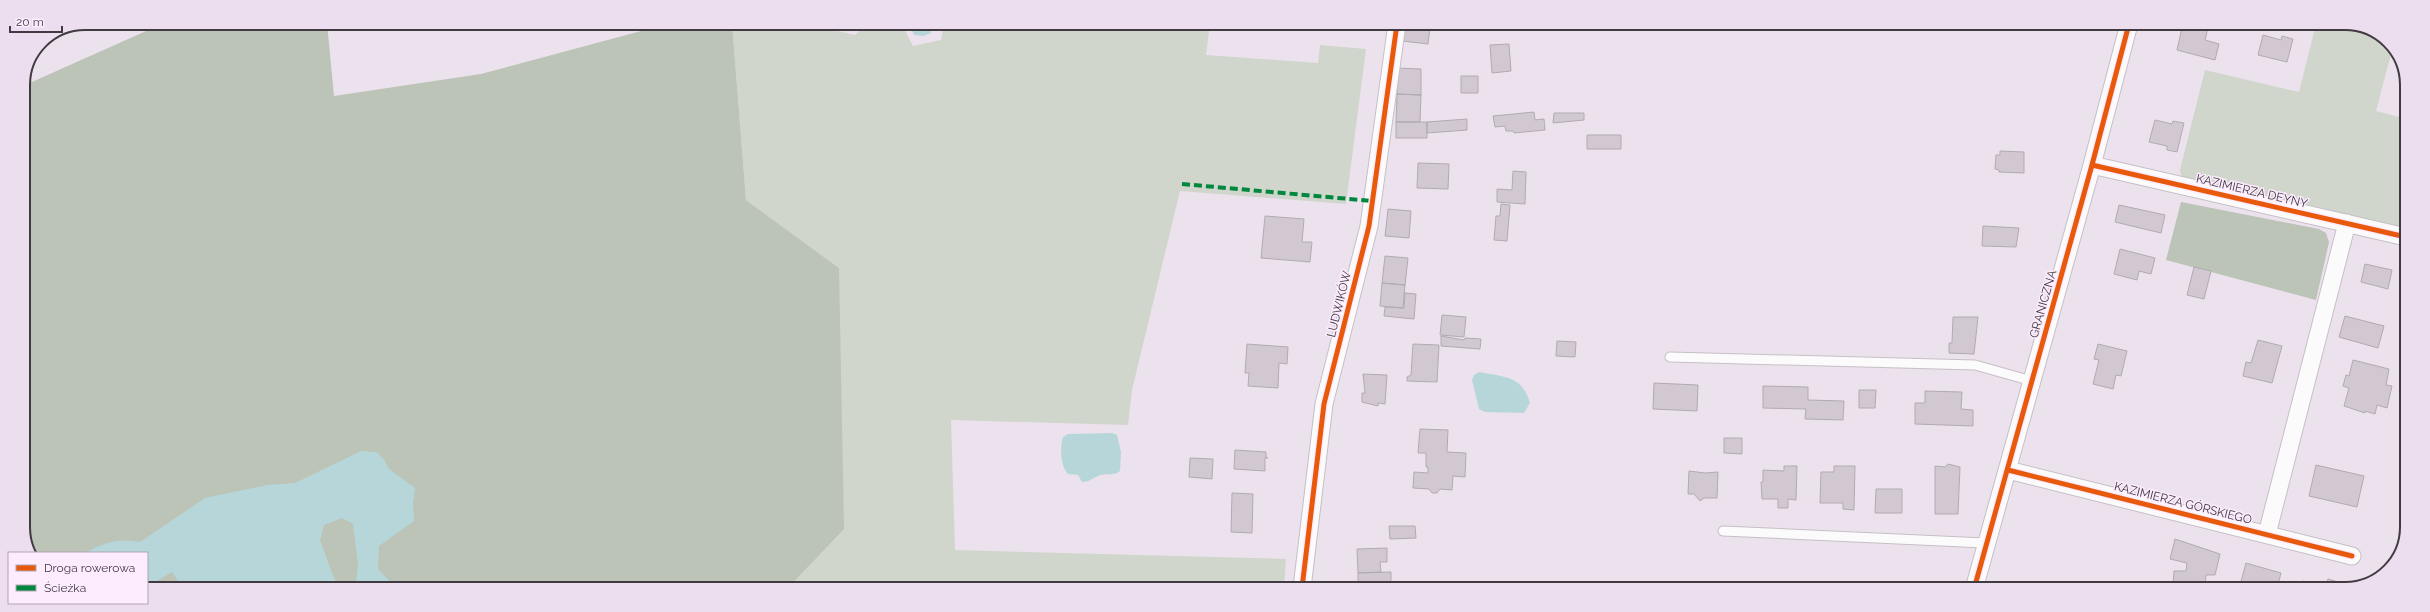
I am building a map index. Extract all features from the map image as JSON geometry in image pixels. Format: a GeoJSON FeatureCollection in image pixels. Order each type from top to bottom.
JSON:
{"type":"FeatureCollection","features":[{"type":"Feature","properties":{"kind":"street","name":"LUDWIKÓW"},"geometry":{"type":"LineString","coordinates":[[1303,582],[1324,404],[1369,226],[1396,30]]}},
{"type":"Feature","properties":{"kind":"street","name":"GRANICZNA"},"geometry":{"type":"LineString","coordinates":[[1976,582],[1985,543],[2008,470],[2092,165],[2127,30]]}},
{"type":"Feature","properties":{"kind":"street","name":"KAZIMIERZA DEYNY"},"geometry":{"type":"LineString","coordinates":[[2092,165],[2400,236]]}},
{"type":"Feature","properties":{"kind":"street","name":"KAZIMIERZA GÓRSKIEGO"},"geometry":{"type":"LineString","coordinates":[[2267,534],[2346,223]]}},
{"type":"Feature","properties":{"kind":"street","name":"KAZIMIERZA GÓRSKIEGO"},"geometry":{"type":"LineString","coordinates":[[2008,470],[2352,556]]}},
{"type":"Feature","properties":{"kind":"lane"},"geometry":{"type":"LineString","coordinates":[[1670,357],[1975,364],[2032,381]]}},
{"type":"Feature","properties":{"kind":"lane"},"geometry":{"type":"LineString","coordinates":[[1723,531],[1985,543]]}},
{"type":"Feature","properties":{"kind":"shaded area"},"geometry":{"type":"Polygon","coordinates":[[[148,30],[328,30],[334,96],[481,74],[645,30],[733,30],[746,200],[839,268],[844,529],[794,582],[148,582],[148,552],[36,552],[31,538],[30,530],[30,83],[148,30]]]}},
{"type":"Feature","properties":{"kind":"shaded area"},"geometry":{"type":"Polygon","coordinates":[[[733,30],[833,30],[855,35],[860,30],[905,30],[913,46],[941,40],[943,30],[1209,30],[1206,55],[1318,63],[1320,45],[1366,49],[1346,204],[1180,191],[1132,390],[1128,425],[951,420],[955,550],[1286,559],[1284,582],[794,582],[839,534],[839,268],[746,200],[733,30]]]}},
{"type":"Feature","properties":{"kind":"shaded area"},"geometry":{"type":"Polygon","coordinates":[[[912,30],[931,30],[931,33],[923,36],[914,35],[912,30]]]}},
{"type":"Feature","properties":{"kind":"shaded area"},"geometry":{"type":"Polygon","coordinates":[[[2314,30],[2345,30],[2363,33],[2372,37],[2381,44],[2391,55],[2376,111],[2400,117],[2400,229],[2182,179],[2180,170],[2205,70],[2299,92],[2314,30]]]}},
{"type":"Feature","properties":{"kind":"shaded area"},"geometry":{"type":"Polygon","coordinates":[[[2181,202],[2319,229],[2326,233],[2329,242],[2316,300],[2166,260],[2181,202]]]}},
{"type":"Feature","properties":{"kind":"shaded area"},"geometry":{"type":"Polygon","coordinates":[[[1479,372],[1504,377],[1517,382],[1527,394],[1530,403],[1524,413],[1485,412],[1479,409],[1472,380],[1474,375],[1479,372]]]}},
{"type":"Feature","properties":{"kind":"shaded area"},"geometry":{"type":"Polygon","coordinates":[[[1112,433],[1117,435],[1121,452],[1120,471],[1118,473],[1101,475],[1082,482],[1078,475],[1068,474],[1063,466],[1061,456],[1063,437],[1068,434],[1112,433]]]}},
{"type":"Feature","properties":{"kind":"shaded area"},"geometry":{"type":"Polygon","coordinates":[[[361,451],[376,452],[383,458],[389,469],[415,488],[413,504],[414,521],[379,546],[378,569],[390,582],[356,582],[358,565],[353,524],[342,518],[324,525],[320,540],[336,582],[179,582],[172,572],[155,582],[148,582],[148,552],[87,552],[112,542],[125,540],[140,542],[205,498],[267,485],[295,483],[361,451]]]}},
{"type":"Feature","properties":{"kind":"building"},"geometry":{"type":"Polygon","coordinates":[[[1403,30],[1430,30],[1428,44],[1402,41],[1403,30]]]}},
{"type":"Feature","properties":{"kind":"building"},"geometry":{"type":"Polygon","coordinates":[[[2182,30],[2208,30],[2205,40],[2219,44],[2215,60],[2177,50],[2182,30]]]}},
{"type":"Feature","properties":{"kind":"building"},"geometry":{"type":"Polygon","coordinates":[[[2263,35],[2281,40],[2282,36],[2293,39],[2287,62],[2258,55],[2263,35]]]}},
{"type":"Feature","properties":{"kind":"building"},"geometry":{"type":"Polygon","coordinates":[[[1509,44],[1511,71],[1492,73],[1490,45],[1509,44]]]}},
{"type":"Feature","properties":{"kind":"building"},"geometry":{"type":"Polygon","coordinates":[[[1397,68],[1421,69],[1421,95],[1397,94],[1397,68]]]}},
{"type":"Feature","properties":{"kind":"building"},"geometry":{"type":"Polygon","coordinates":[[[1461,76],[1478,76],[1478,93],[1461,93],[1461,76]]]}},
{"type":"Feature","properties":{"kind":"building"},"geometry":{"type":"Polygon","coordinates":[[[1397,94],[1421,95],[1420,122],[1396,122],[1397,94]]]}},
{"type":"Feature","properties":{"kind":"building"},"geometry":{"type":"Polygon","coordinates":[[[1534,112],[1535,120],[1544,119],[1545,130],[1514,133],[1513,131],[1506,131],[1505,126],[1495,127],[1493,116],[1534,112]]]}},
{"type":"Feature","properties":{"kind":"building"},"geometry":{"type":"Polygon","coordinates":[[[1554,113],[1584,113],[1584,120],[1553,123],[1554,113]]]}},
{"type":"Feature","properties":{"kind":"building"},"geometry":{"type":"Polygon","coordinates":[[[1467,119],[1467,130],[1427,133],[1427,122],[1467,119]]]}},
{"type":"Feature","properties":{"kind":"building"},"geometry":{"type":"Polygon","coordinates":[[[2155,120],[2172,124],[2173,121],[2184,123],[2177,152],[2167,150],[2167,146],[2149,142],[2155,120]]]}},
{"type":"Feature","properties":{"kind":"building"},"geometry":{"type":"Polygon","coordinates":[[[1396,122],[1427,122],[1427,138],[1396,138],[1396,122]]]}},
{"type":"Feature","properties":{"kind":"building"},"geometry":{"type":"Polygon","coordinates":[[[1587,135],[1621,135],[1621,149],[1587,149],[1587,135]]]}},
{"type":"Feature","properties":{"kind":"building"},"geometry":{"type":"Polygon","coordinates":[[[2000,151],[2024,152],[2024,173],[1999,172],[1999,170],[1995,169],[1996,155],[2000,155],[2000,151]]]}},
{"type":"Feature","properties":{"kind":"building"},"geometry":{"type":"Polygon","coordinates":[[[1418,163],[1449,164],[1448,189],[1417,188],[1418,163]]]}},
{"type":"Feature","properties":{"kind":"building"},"geometry":{"type":"Polygon","coordinates":[[[1513,171],[1526,172],[1525,204],[1497,202],[1497,189],[1512,190],[1513,171]]]}},
{"type":"Feature","properties":{"kind":"building"},"geometry":{"type":"Polygon","coordinates":[[[1501,204],[1510,205],[1507,241],[1494,240],[1496,216],[1500,216],[1501,204]]]}},
{"type":"Feature","properties":{"kind":"building"},"geometry":{"type":"Polygon","coordinates":[[[2119,205],[2165,215],[2161,233],[2115,222],[2119,205]]]}},
{"type":"Feature","properties":{"kind":"building"},"geometry":{"type":"Polygon","coordinates":[[[1388,209],[1411,211],[1409,238],[1385,236],[1388,209]]]}},
{"type":"Feature","properties":{"kind":"building"},"geometry":{"type":"Polygon","coordinates":[[[1265,216],[1304,219],[1302,242],[1312,242],[1310,262],[1261,258],[1265,216]]]}},
{"type":"Feature","properties":{"kind":"building"},"geometry":{"type":"Polygon","coordinates":[[[1983,226],[2019,228],[2016,247],[1982,246],[1983,226]]]}},
{"type":"Feature","properties":{"kind":"building"},"geometry":{"type":"Polygon","coordinates":[[[2120,249],[2155,258],[2151,274],[2139,271],[2137,280],[2114,274],[2120,249]]]}},
{"type":"Feature","properties":{"kind":"building"},"geometry":{"type":"Polygon","coordinates":[[[1385,256],[1408,258],[1405,285],[1382,283],[1385,256]]]}},
{"type":"Feature","properties":{"kind":"building"},"geometry":{"type":"Polygon","coordinates":[[[2365,264],[2392,270],[2388,289],[2361,282],[2365,264]]]}},
{"type":"Feature","properties":{"kind":"building"},"geometry":{"type":"Polygon","coordinates":[[[2194,267],[2211,271],[2204,299],[2187,295],[2194,267]]]}},
{"type":"Feature","properties":{"kind":"building"},"geometry":{"type":"Polygon","coordinates":[[[1382,283],[1405,285],[1403,308],[1380,306],[1382,283]]]}},
{"type":"Feature","properties":{"kind":"building"},"geometry":{"type":"Polygon","coordinates":[[[1405,293],[1416,294],[1414,319],[1384,316],[1385,307],[1404,308],[1405,293]]]}},
{"type":"Feature","properties":{"kind":"building"},"geometry":{"type":"Polygon","coordinates":[[[1442,315],[1466,317],[1464,337],[1440,335],[1442,315]]]}},
{"type":"Feature","properties":{"kind":"building"},"geometry":{"type":"Polygon","coordinates":[[[2345,316],[2384,326],[2378,348],[2339,337],[2345,316]]]}},
{"type":"Feature","properties":{"kind":"building"},"geometry":{"type":"Polygon","coordinates":[[[1953,317],[1978,317],[1974,354],[1949,353],[1949,343],[1952,343],[1953,317]]]}},
{"type":"Feature","properties":{"kind":"building"},"geometry":{"type":"Polygon","coordinates":[[[1441,336],[1464,340],[1465,338],[1481,339],[1480,349],[1441,346],[1441,336]]]}},
{"type":"Feature","properties":{"kind":"building"},"geometry":{"type":"Polygon","coordinates":[[[2258,340],[2282,346],[2272,383],[2243,376],[2246,362],[2251,363],[2258,340]]]}},
{"type":"Feature","properties":{"kind":"building"},"geometry":{"type":"Polygon","coordinates":[[[1557,341],[1576,342],[1575,357],[1556,356],[1557,341]]]}},
{"type":"Feature","properties":{"kind":"building"},"geometry":{"type":"Polygon","coordinates":[[[1247,344],[1288,347],[1287,364],[1279,363],[1278,388],[1248,386],[1249,373],[1245,373],[1247,344]]]}},
{"type":"Feature","properties":{"kind":"building"},"geometry":{"type":"Polygon","coordinates":[[[1413,344],[1439,345],[1437,382],[1407,381],[1407,377],[1411,375],[1413,344]]]}},
{"type":"Feature","properties":{"kind":"building"},"geometry":{"type":"Polygon","coordinates":[[[2098,344],[2127,351],[2121,376],[2116,375],[2113,389],[2093,384],[2099,360],[2094,359],[2098,344]]]}},
{"type":"Feature","properties":{"kind":"building"},"geometry":{"type":"Polygon","coordinates":[[[2353,360],[2389,369],[2386,385],[2392,386],[2387,408],[2377,405],[2375,414],[2365,411],[2365,413],[2344,406],[2349,388],[2343,386],[2346,375],[2349,376],[2353,360]]]}},
{"type":"Feature","properties":{"kind":"building"},"geometry":{"type":"Polygon","coordinates":[[[1363,374],[1387,375],[1385,404],[1378,403],[1378,406],[1362,402],[1362,393],[1365,393],[1363,374]]]}},
{"type":"Feature","properties":{"kind":"building"},"geometry":{"type":"Polygon","coordinates":[[[1654,383],[1698,385],[1697,411],[1653,409],[1654,383]]]}},
{"type":"Feature","properties":{"kind":"building"},"geometry":{"type":"Polygon","coordinates":[[[1763,386],[1808,387],[1808,400],[1844,401],[1843,420],[1805,419],[1806,409],[1763,408],[1763,386]]]}},
{"type":"Feature","properties":{"kind":"building"},"geometry":{"type":"Polygon","coordinates":[[[1859,390],[1876,390],[1875,408],[1859,408],[1859,390]]]}},
{"type":"Feature","properties":{"kind":"building"},"geometry":{"type":"Polygon","coordinates":[[[1925,391],[1962,392],[1961,409],[1973,410],[1973,426],[1915,424],[1915,403],[1925,403],[1925,391]]]}},
{"type":"Feature","properties":{"kind":"building"},"geometry":{"type":"Polygon","coordinates":[[[1420,429],[1448,430],[1447,452],[1466,453],[1465,477],[1453,476],[1452,490],[1440,489],[1437,493],[1432,493],[1429,489],[1413,488],[1414,472],[1428,473],[1428,467],[1426,467],[1426,453],[1418,453],[1420,429]]]}},
{"type":"Feature","properties":{"kind":"building"},"geometry":{"type":"Polygon","coordinates":[[[1724,438],[1742,438],[1742,454],[1724,453],[1724,438]]]}},
{"type":"Feature","properties":{"kind":"building"},"geometry":{"type":"Polygon","coordinates":[[[1235,450],[1266,452],[1266,457],[1268,458],[1265,458],[1265,471],[1234,469],[1235,450]]]}},
{"type":"Feature","properties":{"kind":"building"},"geometry":{"type":"Polygon","coordinates":[[[1190,458],[1213,459],[1212,479],[1189,477],[1190,458]]]}},
{"type":"Feature","properties":{"kind":"building"},"geometry":{"type":"Polygon","coordinates":[[[1948,464],[1960,467],[1958,514],[1935,514],[1935,466],[1945,467],[1948,464]]]}},
{"type":"Feature","properties":{"kind":"building"},"geometry":{"type":"Polygon","coordinates":[[[2316,465],[2364,476],[2357,507],[2309,496],[2316,465]]]}},
{"type":"Feature","properties":{"kind":"building"},"geometry":{"type":"Polygon","coordinates":[[[1784,466],[1797,466],[1796,500],[1788,499],[1788,508],[1778,508],[1778,499],[1762,499],[1761,482],[1763,482],[1763,470],[1784,471],[1784,466]]]}},
{"type":"Feature","properties":{"kind":"building"},"geometry":{"type":"Polygon","coordinates":[[[1834,466],[1855,466],[1854,510],[1843,509],[1843,503],[1820,503],[1821,472],[1834,472],[1834,466]]]}},
{"type":"Feature","properties":{"kind":"building"},"geometry":{"type":"Polygon","coordinates":[[[1689,471],[1705,473],[1718,472],[1717,498],[1704,498],[1700,501],[1694,494],[1688,494],[1689,471]]]}},
{"type":"Feature","properties":{"kind":"building"},"geometry":{"type":"Polygon","coordinates":[[[1876,489],[1902,489],[1902,513],[1875,513],[1876,489]]]}},
{"type":"Feature","properties":{"kind":"building"},"geometry":{"type":"Polygon","coordinates":[[[1232,493],[1253,494],[1252,533],[1231,532],[1232,493]]]}},
{"type":"Feature","properties":{"kind":"building"},"geometry":{"type":"Polygon","coordinates":[[[1389,526],[1415,526],[1416,538],[1390,539],[1389,526]]]}},
{"type":"Feature","properties":{"kind":"building"},"geometry":{"type":"Polygon","coordinates":[[[2175,539],[2220,554],[2215,575],[2206,575],[2205,582],[2173,582],[2174,571],[2186,571],[2187,563],[2170,559],[2175,539]]]}},
{"type":"Feature","properties":{"kind":"building"},"geometry":{"type":"Polygon","coordinates":[[[1387,548],[1387,562],[1380,562],[1381,572],[1358,573],[1357,549],[1387,548]]]}},
{"type":"Feature","properties":{"kind":"building"},"geometry":{"type":"Polygon","coordinates":[[[2246,563],[2281,573],[2279,582],[2241,582],[2246,563]]]}},
{"type":"Feature","properties":{"kind":"building"},"geometry":{"type":"Polygon","coordinates":[[[1391,572],[1391,582],[1358,582],[1358,573],[1391,572]]]}},
{"type":"Feature","properties":{"kind":"building"},"geometry":{"type":"Polygon","coordinates":[[[2328,579],[2338,582],[2327,582],[2328,579]]]}},
{"type":"Feature","properties":{"kind":"marked path"},"geometry":{"type":"LineString","coordinates":[[1182,184],[1372,201]]}},
{"type":"Feature","properties":{"kind":"cycle path"},"geometry":{"type":"LineString","coordinates":[[1303,582],[1324,404],[1369,226],[1396,30]]}},
{"type":"Feature","properties":{"kind":"cycle path"},"geometry":{"type":"LineString","coordinates":[[1976,582],[2092,165],[2127,30]]}},
{"type":"Feature","properties":{"kind":"cycle path"},"geometry":{"type":"LineString","coordinates":[[2092,165],[2400,236]]}},
{"type":"Feature","properties":{"kind":"cycle path"},"geometry":{"type":"LineString","coordinates":[[2008,470],[2352,556]]}}]}
